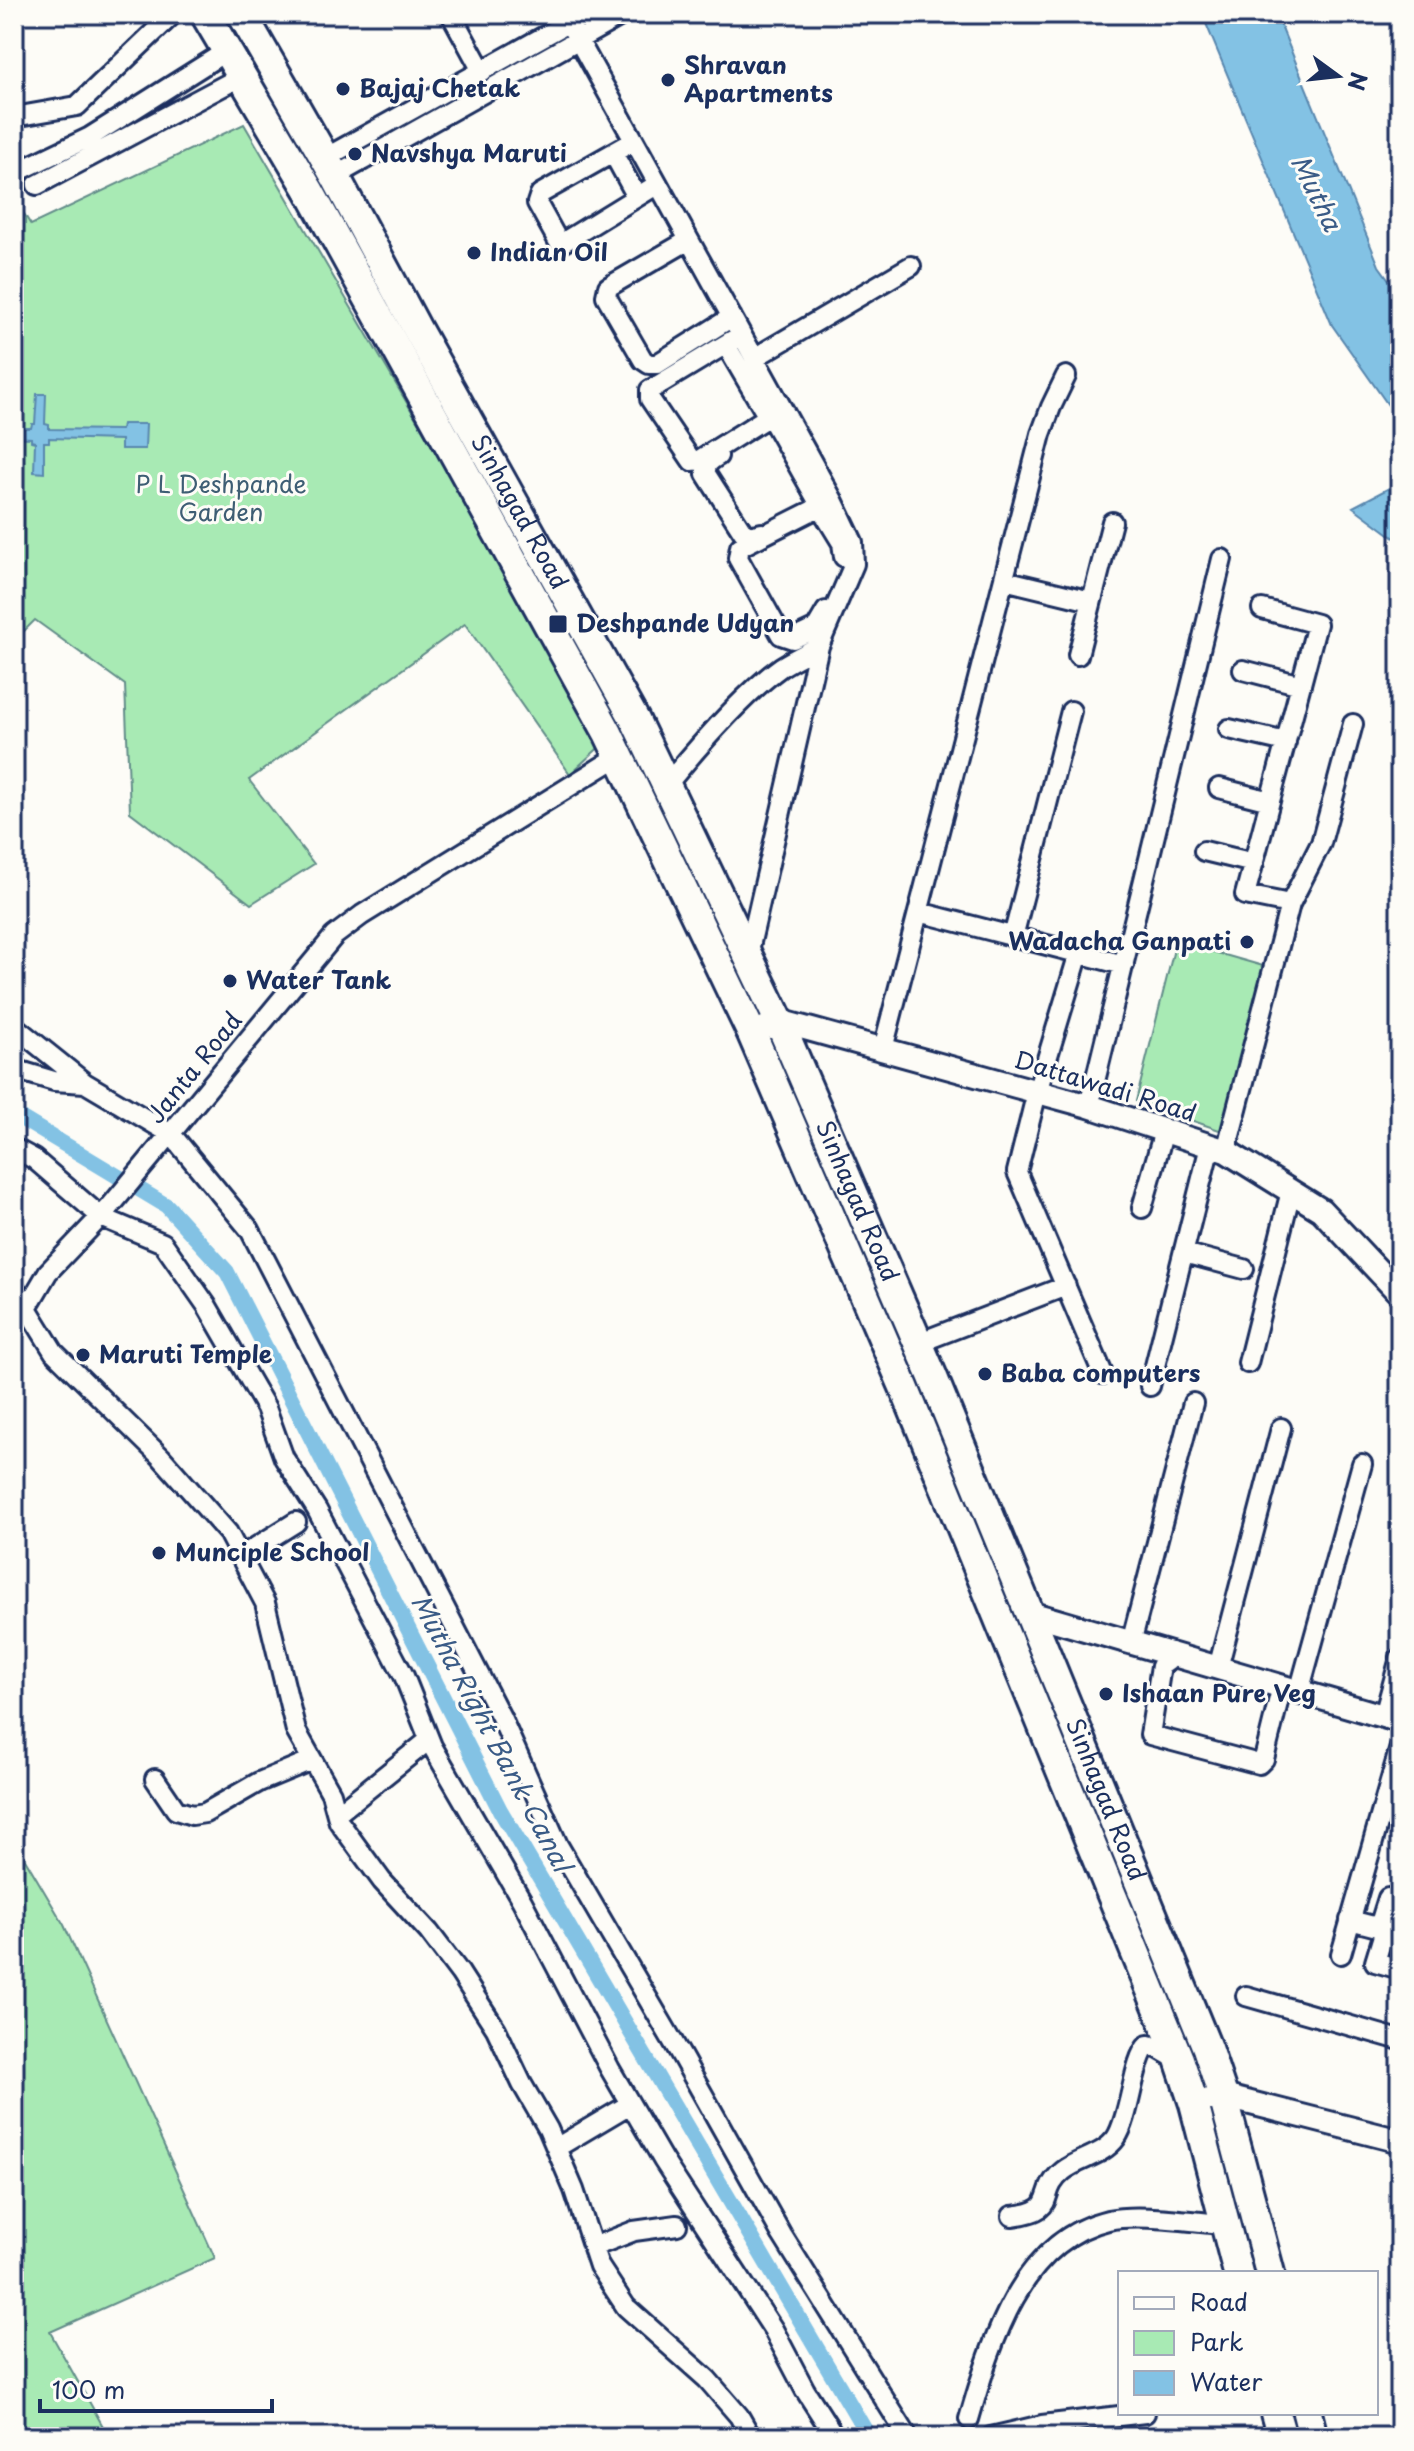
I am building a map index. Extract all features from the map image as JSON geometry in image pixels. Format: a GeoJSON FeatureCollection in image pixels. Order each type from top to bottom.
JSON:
{"type":"FeatureCollection","features":[{"type":"Feature","properties":{"kind":"main road","name":"Sinhagad Road"},"geometry":{"type":"LineString","coordinates":[[205,14],[304,181],[571,664],[619,756],[752,1034],[904,1387],[1179,2059],[1194,2104],[1237,2271]]}},
{"type":"Feature","properties":{"kind":"main road","name":"Sinhagad Road"},"geometry":{"type":"LineString","coordinates":[[242,14],[330,167],[635,720],[779,1021],[918,1343],[1207,2048],[1223,2096],[1269,2271]]}},
{"type":"Feature","properties":{"kind":"main road"},"geometry":{"type":"LineString","coordinates":[[304,181],[330,167]]}},
{"type":"Feature","properties":{"kind":"main road"},"geometry":{"type":"LineString","coordinates":[[1276,2415],[1282,2437]]}},
{"type":"Feature","properties":{"kind":"main road"},"geometry":{"type":"LineString","coordinates":[[1308,2415],[1313,2437]]}},
{"type":"Feature","properties":{"kind":"street"},"geometry":{"type":"LineString","coordinates":[[14,117],[77,106],[173,14]]}},
{"type":"Feature","properties":{"kind":"street"},"geometry":{"type":"LineString","coordinates":[[451,14],[482,71]]}},
{"type":"Feature","properties":{"kind":"street"},"geometry":{"type":"LineString","coordinates":[[330,167],[579,41],[624,14]]}},
{"type":"Feature","properties":{"kind":"street"},"geometry":{"type":"LineString","coordinates":[[330,167],[572,17],[579,41],[732,317],[734,340],[826,502],[853,542],[854,564],[819,646],[747,958]]}},
{"type":"Feature","properties":{"kind":"street"},"geometry":{"type":"LineString","coordinates":[[19,171],[90,137],[228,50]]}},
{"type":"Feature","properties":{"kind":"street"},"geometry":{"type":"LineString","coordinates":[[37,185],[242,76]]}},
{"type":"Feature","properties":{"kind":"street"},"geometry":{"type":"LineString","coordinates":[[634,141],[540,194],[537,203],[562,243],[637,197],[661,190]]}},
{"type":"Feature","properties":{"kind":"street"},"geometry":{"type":"LineString","coordinates":[[613,153],[637,197]]}},
{"type":"Feature","properties":{"kind":"street"},"geometry":{"type":"LineString","coordinates":[[577,243],[661,190]]}},
{"type":"Feature","properties":{"kind":"street"},"geometry":{"type":"LineString","coordinates":[[601,284],[687,237]]}},
{"type":"Feature","properties":{"kind":"street"},"geometry":{"type":"LineString","coordinates":[[687,237],[608,287],[606,296],[643,360],[649,364],[657,364],[732,317]]}},
{"type":"Feature","properties":{"kind":"street"},"geometry":{"type":"LineString","coordinates":[[754,358],[911,266]]}},
{"type":"Feature","properties":{"kind":"street"},"geometry":{"type":"LineString","coordinates":[[734,340],[754,358],[777,416]]}},
{"type":"Feature","properties":{"kind":"street"},"geometry":{"type":"LineString","coordinates":[[734,340],[650,390],[650,399],[692,461],[777,416]]}},
{"type":"Feature","properties":{"kind":"street"},"geometry":{"type":"LineString","coordinates":[[883,1049],[1041,434],[1066,376]]}},
{"type":"Feature","properties":{"kind":"street"},"geometry":{"type":"LineString","coordinates":[[777,416],[709,461],[705,467],[706,474],[743,532],[749,536],[758,536],[826,502]]}},
{"type":"Feature","properties":{"kind":"street"},"geometry":{"type":"LineString","coordinates":[[826,502],[842,543],[842,562],[819,625],[793,639],[786,638],[781,635],[766,609],[738,553],[740,547],[826,502]]}},
{"type":"Feature","properties":{"kind":"street"},"geometry":{"type":"LineString","coordinates":[[1078,655],[1112,522]]}},
{"type":"Feature","properties":{"kind":"street"},"geometry":{"type":"LineString","coordinates":[[1089,1106],[1222,559]]}},
{"type":"Feature","properties":{"kind":"street"},"geometry":{"type":"LineString","coordinates":[[1004,580],[1091,601]]}},
{"type":"Feature","properties":{"kind":"street"},"geometry":{"type":"LineString","coordinates":[[1262,609],[1317,624],[1245,895],[1290,904]]}},
{"type":"Feature","properties":{"kind":"street"},"geometry":{"type":"LineString","coordinates":[[665,787],[692,754],[758,687],[782,667],[819,646]]}},
{"type":"Feature","properties":{"kind":"street"},"geometry":{"type":"LineString","coordinates":[[1243,670],[1301,685]]}},
{"type":"Feature","properties":{"kind":"street"},"geometry":{"type":"LineString","coordinates":[[1013,937],[1071,711]]}},
{"type":"Feature","properties":{"kind":"street"},"geometry":{"type":"LineString","coordinates":[[1150,1386],[1184,1253],[1290,904],[1321,843],[1353,724]]}},
{"type":"Feature","properties":{"kind":"street"},"geometry":{"type":"LineString","coordinates":[[1229,729],[1286,742]]}},
{"type":"Feature","properties":{"kind":"street","name":"Janta Road"},"geometry":{"type":"LineString","coordinates":[[28,1306],[48,1272],[105,1213],[334,936],[362,915],[619,756]]}},
{"type":"Feature","properties":{"kind":"street"},"geometry":{"type":"LineString","coordinates":[[1219,788],[1270,801]]}},
{"type":"Feature","properties":{"kind":"street"},"geometry":{"type":"LineString","coordinates":[[1204,851],[1254,863]]}},
{"type":"Feature","properties":{"kind":"street"},"geometry":{"type":"LineString","coordinates":[[919,912],[1124,965]]}},
{"type":"Feature","properties":{"kind":"street"},"geometry":{"type":"LineString","coordinates":[[1079,953],[1037,1092],[1017,1172],[1103,1374]]}},
{"type":"Feature","properties":{"kind":"street"},"geometry":{"type":"LineString","coordinates":[[752,1034],[779,1021]]}},
{"type":"Feature","properties":{"kind":"street","name":"Dattawadi Road"},"geometry":{"type":"LineString","coordinates":[[779,1021],[1089,1106],[1218,1149],[1321,1210],[1400,1294]]}},
{"type":"Feature","properties":{"kind":"street"},"geometry":{"type":"LineString","coordinates":[[14,1026],[85,1083],[166,1140],[250,1230],[482,1678],[558,1845],[782,2235],[908,2437]]}},
{"type":"Feature","properties":{"kind":"street"},"geometry":{"type":"LineString","coordinates":[[14,1069],[54,1081],[85,1083]]}},
{"type":"Feature","properties":{"kind":"street"},"geometry":{"type":"LineString","coordinates":[[1142,1208],[1164,1131]]}},
{"type":"Feature","properties":{"kind":"street"},"geometry":{"type":"LineString","coordinates":[[14,1148],[34,1159],[105,1213],[163,1243],[200,1294],[266,1408],[284,1458],[317,1510],[404,1676],[429,1740],[522,1901],[630,2104],[773,2329],[805,2390],[835,2437]]}},
{"type":"Feature","properties":{"kind":"street"},"geometry":{"type":"LineString","coordinates":[[1248,1363],[1291,1191]]}},
{"type":"Feature","properties":{"kind":"street"},"geometry":{"type":"LineString","coordinates":[[1184,1253],[1244,1269]]}},
{"type":"Feature","properties":{"kind":"street"},"geometry":{"type":"LineString","coordinates":[[918,1343],[1066,1286]]}},
{"type":"Feature","properties":{"kind":"street"},"geometry":{"type":"LineString","coordinates":[[14,1287],[54,1352],[194,1493],[228,1533],[265,1603],[296,1731],[331,1793],[339,1822],[382,1881],[429,1932],[496,2029],[556,2148],[574,2190],[599,2266],[626,2307],[707,2379],[739,2416],[751,2437]]}},
{"type":"Feature","properties":{"kind":"street"},"geometry":{"type":"LineString","coordinates":[[1131,1643],[1193,1403]]}},
{"type":"Feature","properties":{"kind":"street"},"geometry":{"type":"LineString","coordinates":[[1218,1668],[1281,1428]]}},
{"type":"Feature","properties":{"kind":"street"},"geometry":{"type":"LineString","coordinates":[[1170,1654],[1168,1661],[1161,1666],[1150,1735],[1259,1764],[1264,1759],[1290,1689],[1362,1464]]}},
{"type":"Feature","properties":{"kind":"street"},"geometry":{"type":"LineString","coordinates":[[240,1557],[296,1522]]}},
{"type":"Feature","properties":{"kind":"street"},"geometry":{"type":"LineString","coordinates":[[1030,1613],[1392,1719],[1400,1658]]}},
{"type":"Feature","properties":{"kind":"street"},"geometry":{"type":"LineString","coordinates":[[337,1814],[429,1740]]}},
{"type":"Feature","properties":{"kind":"street"},"geometry":{"type":"LineString","coordinates":[[1341,1954],[1350,1920],[1392,1809],[1400,1747]]}},
{"type":"Feature","properties":{"kind":"street"},"geometry":{"type":"LineString","coordinates":[[155,1779],[176,1810],[192,1815],[205,1813],[259,1782],[312,1760]]}},
{"type":"Feature","properties":{"kind":"street"},"geometry":{"type":"LineString","coordinates":[[1379,1927],[1388,1898],[1400,1901]]}},
{"type":"Feature","properties":{"kind":"street"},"geometry":{"type":"LineString","coordinates":[[1350,1920],[1385,1929],[1375,1962],[1400,1969]]}},
{"type":"Feature","properties":{"kind":"street"},"geometry":{"type":"LineString","coordinates":[[1246,1996],[1400,2040]]}},
{"type":"Feature","properties":{"kind":"street"},"geometry":{"type":"LineString","coordinates":[[1012,2216],[1041,2210],[1063,2171],[1106,2148],[1116,2137],[1143,2050],[1148,2045],[1179,2059]]}},
{"type":"Feature","properties":{"kind":"street"},"geometry":{"type":"LineString","coordinates":[[1194,2104],[1223,2096],[1400,2141]]}},
{"type":"Feature","properties":{"kind":"street"},"geometry":{"type":"LineString","coordinates":[[556,2148],[630,2104]]}},
{"type":"Feature","properties":{"kind":"street"},"geometry":{"type":"LineString","coordinates":[[969,2419],[989,2350],[1006,2311],[1021,2286],[1057,2248],[1078,2232],[1107,2220],[1225,2224]]}},
{"type":"Feature","properties":{"kind":"street"},"geometry":{"type":"LineString","coordinates":[[593,2247],[634,2231],[677,2225]]}},
{"type":"Feature","properties":{"kind":"street"},"geometry":{"type":"LineString","coordinates":[[991,2437],[1042,2425],[1128,2415]]}},
{"type":"Feature","properties":{"kind":"green space","name":"P L Deshpande Garden"},"geometry":{"type":"Polygon","coordinates":[[[244,124],[605,742],[570,774],[465,624],[249,780],[314,864],[251,904],[130,812],[125,685],[35,620],[14,641],[14,198],[31,225],[244,124]]]}},
{"type":"Feature","properties":{"kind":"green space"},"geometry":{"type":"Polygon","coordinates":[[[1176,941],[1263,966],[1222,1131],[1136,1101],[1176,941]]]}},
{"type":"Feature","properties":{"kind":"green space"},"geometry":{"type":"Polygon","coordinates":[[[14,1834],[21,1852],[64,1925],[215,2258],[50,2332],[109,2437],[14,2437],[14,1834]]]}},
{"type":"Feature","properties":{"kind":"water","name":"Mutha"},"geometry":{"type":"Polygon","coordinates":[[[1202,14],[1276,14],[1379,266],[1400,295],[1400,422],[1332,325],[1202,14]]]}},
{"type":"Feature","properties":{"kind":"water"},"geometry":{"type":"Polygon","coordinates":[[[37,394],[46,394],[45,424],[49,425],[49,429],[121,430],[122,424],[146,424],[145,449],[121,449],[121,440],[49,438],[49,442],[44,442],[44,473],[34,472],[35,442],[31,438],[14,437],[14,428],[31,428],[35,424],[37,394]]]}},
{"type":"Feature","properties":{"kind":"water"},"geometry":{"type":"Polygon","coordinates":[[[1395,485],[1400,489],[1400,542],[1353,507],[1395,485]]]}},
{"type":"Feature","properties":{"kind":"waterway","name":"Mutha Right Bank Canal"},"geometry":{"type":"LineString","coordinates":[[14,1114],[167,1206],[227,1272],[500,1810],[869,2437]]}},
{"type":"Feature","properties":{"kind":"place","name":"Shravan Apartments"},"geometry":{"type":"Point","coordinates":[668,80]}},
{"type":"Feature","properties":{"kind":"place","name":"Bajaj Chetak"},"geometry":{"type":"Point","coordinates":[343,89]}},
{"type":"Feature","properties":{"kind":"place","name":"Navshya Maruti"},"geometry":{"type":"Point","coordinates":[355,154]}},
{"type":"Feature","properties":{"kind":"place","name":"Indian Oil"},"geometry":{"type":"Point","coordinates":[474,253]}},
{"type":"Feature","properties":{"kind":"place","name":"Deshpande Udyan"},"geometry":{"type":"Point","coordinates":[558,624]}},
{"type":"Feature","properties":{"kind":"place","name":"Wadacha Ganpati"},"geometry":{"type":"Point","coordinates":[1247,942]}},
{"type":"Feature","properties":{"kind":"place","name":"Water Tank"},"geometry":{"type":"Point","coordinates":[230,981]}},
{"type":"Feature","properties":{"kind":"place","name":"Maruti Temple"},"geometry":{"type":"Point","coordinates":[83,1355]}},
{"type":"Feature","properties":{"kind":"place","name":"Baba computers"},"geometry":{"type":"Point","coordinates":[985,1374]}},
{"type":"Feature","properties":{"kind":"place","name":"Munciple School"},"geometry":{"type":"Point","coordinates":[159,1553]}},
{"type":"Feature","properties":{"kind":"place","name":"Ishaan Pure Veg"},"geometry":{"type":"Point","coordinates":[1106,1694]}}]}
